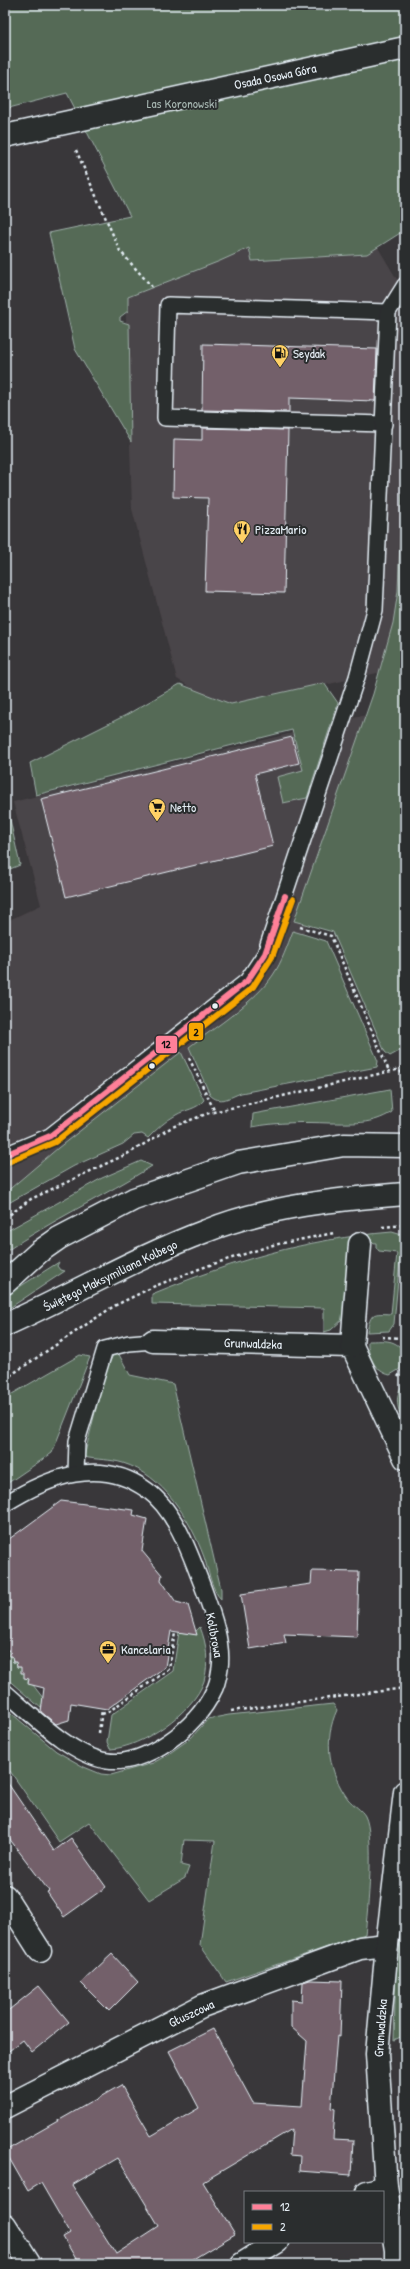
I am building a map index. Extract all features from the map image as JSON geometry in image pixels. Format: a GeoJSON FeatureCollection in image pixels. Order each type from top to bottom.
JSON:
{"type":"FeatureCollection","features":[{"type":"Feature","properties":{"kind":"street","name":"Osada Osowa Góra"},"geometry":{"type":"LineString","coordinates":[[5,136],[63,122],[405,48]]}},
{"type":"Feature","properties":{"kind":"street"},"geometry":{"type":"LineString","coordinates":[[5,1283],[39,1252],[59,1238],[134,1199],[238,1163],[344,1145],[405,1146]]}},
{"type":"Feature","properties":{"kind":"street","name":"Świętego Maksymiliana Kolbego"},"geometry":{"type":"LineString","coordinates":[[5,1325],[78,1292],[119,1268],[206,1230],[300,1204],[405,1194]]}},
{"type":"Feature","properties":{"kind":"street"},"geometry":{"type":"LineString","coordinates":[[360,1244],[352,1346],[405,1458]]}},
{"type":"Feature","properties":{"kind":"street","name":"Grunwaldzka"},"geometry":{"type":"LineString","coordinates":[[153,1341],[352,1346]]}},
{"type":"Feature","properties":{"kind":"street","name":"Grunwaldzka"},"geometry":{"type":"LineString","coordinates":[[377,2189],[378,2054],[387,1945],[405,1792]]}},
{"type":"Feature","properties":{"kind":"street"},"geometry":{"type":"LineString","coordinates":[[5,1896],[12,1922],[40,1951]]}},
{"type":"Feature","properties":{"kind":"street","name":"Głuszcowa"},"geometry":{"type":"LineString","coordinates":[[5,2107],[202,2006],[360,1948],[387,1945]]}},
{"type":"Feature","properties":{"kind":"street","name":"Grunwaldzka"},"geometry":{"type":"LineString","coordinates":[[384,2211],[396,2250],[396,2264]]}},
{"type":"Feature","properties":{"kind":"street"},"geometry":{"type":"LineString","coordinates":[[5,2225],[30,2264]]}},
{"type":"Feature","properties":{"kind":"street"},"geometry":{"type":"LineString","coordinates":[[242,2264],[275,2243]]}},
{"type":"Feature","properties":{"kind":"lane"},"geometry":{"type":"LineString","coordinates":[[5,1155],[50,1136],[247,980],[265,954],[357,677],[375,610],[388,312],[405,285]]}},
{"type":"Feature","properties":{"kind":"lane"},"geometry":{"type":"LineString","coordinates":[[384,424],[165,418],[168,305],[388,312]]}},
{"type":"Feature","properties":{"kind":"lane"},"geometry":{"type":"LineString","coordinates":[[76,1473],[77,1441],[105,1349],[129,1343],[153,1341]]}},
{"type":"Feature","properties":{"kind":"lane","name":"Kolibrowa"},"geometry":{"type":"LineString","coordinates":[[5,1504],[51,1479],[76,1473],[110,1474],[128,1479],[147,1490],[161,1504],[188,1548],[204,1590],[220,1648],[220,1667],[214,1692],[186,1727],[142,1756],[124,1761],[106,1761],[76,1749],[5,1692]]}},
{"type":"Feature","properties":{"kind":"path"},"geometry":{"type":"LineString","coordinates":[[63,122],[120,251],[168,305]]}},
{"type":"Feature","properties":{"kind":"path"},"geometry":{"type":"LineString","coordinates":[[276,920],[331,936],[389,1071]]}},
{"type":"Feature","properties":{"kind":"path"},"geometry":{"type":"LineString","coordinates":[[178,1035],[215,1112]]}},
{"type":"Feature","properties":{"kind":"path"},"geometry":{"type":"LineString","coordinates":[[405,1060],[400,1069],[405,1087]]}},
{"type":"Feature","properties":{"kind":"path"},"geometry":{"type":"LineString","coordinates":[[5,1218],[31,1199],[131,1152],[172,1126],[215,1112],[400,1069]]}},
{"type":"Feature","properties":{"kind":"path"},"geometry":{"type":"LineString","coordinates":[[376,1228],[405,1225]]}},
{"type":"Feature","properties":{"kind":"path"},"geometry":{"type":"LineString","coordinates":[[5,1379],[114,1306],[155,1286],[207,1266],[274,1245],[335,1233]]}},
{"type":"Feature","properties":{"kind":"path"},"geometry":{"type":"LineString","coordinates":[[102,1714],[108,1712],[169,1669],[175,1632]]}},
{"type":"Feature","properties":{"kind":"path"},"geometry":{"type":"LineString","coordinates":[[206,1703],[229,1711],[405,1688]]}},
{"type":"Feature","properties":{"kind":"shaded area"},"geometry":{"type":"Polygon","coordinates":[[[367,229],[405,293],[405,597],[390,670],[225,708],[177,679],[132,509],[125,289],[253,239],[367,229]]]}},
{"type":"Feature","properties":{"kind":"shaded area"},"geometry":{"type":"Polygon","coordinates":[[[374,713],[301,942],[260,1005],[5,1194],[5,922],[41,905],[13,802],[374,713]]]}},
{"type":"Feature","properties":{"kind":"green space","name":"Las Koronowski"},"geometry":{"type":"Polygon","coordinates":[[[5,5],[405,5],[405,230],[367,254],[252,261],[249,248],[128,297],[128,311],[120,317],[120,321],[129,324],[131,442],[75,349],[49,233],[130,216],[67,93],[5,109],[5,5]]]}},
{"type":"Feature","properties":{"kind":"green space"},"geometry":{"type":"Polygon","coordinates":[[[405,411],[405,1048],[390,1056],[385,1052],[333,932],[294,921],[373,694],[393,623],[398,591],[405,411]]]}},
{"type":"Feature","properties":{"kind":"green space"},"geometry":{"type":"Polygon","coordinates":[[[324,683],[338,703],[307,798],[283,803],[277,777],[303,770],[292,730],[36,795],[30,763],[126,715],[180,684],[231,704],[324,683]]]}},
{"type":"Feature","properties":{"kind":"green space"},"geometry":{"type":"Polygon","coordinates":[[[5,797],[20,865],[5,871],[5,797]]]}},
{"type":"Feature","properties":{"kind":"green space"},"geometry":{"type":"Polygon","coordinates":[[[293,931],[326,941],[378,1061],[377,1067],[241,1093],[221,1100],[214,1098],[210,1095],[189,1047],[234,1014],[266,985],[279,965],[293,931]]]}},
{"type":"Feature","properties":{"kind":"green space"},"geometry":{"type":"Polygon","coordinates":[[[181,1052],[204,1100],[201,1103],[194,1108],[172,1117],[161,1125],[148,1138],[142,1134],[134,1135],[123,1144],[74,1166],[5,1205],[5,1193],[58,1148],[181,1052]]]}},
{"type":"Feature","properties":{"kind":"green space"},"geometry":{"type":"Polygon","coordinates":[[[390,1089],[392,1112],[377,1119],[354,1123],[310,1122],[271,1124],[252,1127],[253,1114],[390,1089]]]}},
{"type":"Feature","properties":{"kind":"green space"},"geometry":{"type":"Polygon","coordinates":[[[141,1161],[152,1166],[41,1229],[5,1252],[5,1232],[102,1178],[141,1161]]]}},
{"type":"Feature","properties":{"kind":"green space"},"geometry":{"type":"Polygon","coordinates":[[[392,1232],[402,1235],[394,1324],[389,1331],[367,1332],[370,1321],[374,1315],[391,1314],[397,1253],[379,1251],[376,1247],[376,1243],[351,1240],[343,1319],[331,1330],[324,1332],[324,1308],[152,1304],[152,1294],[211,1271],[270,1253],[329,1240],[392,1232]]]}},
{"type":"Feature","properties":{"kind":"green space"},"geometry":{"type":"Polygon","coordinates":[[[59,1262],[57,1266],[60,1270],[65,1271],[5,1311],[5,1296],[59,1262]]]}},
{"type":"Feature","properties":{"kind":"green space"},"geometry":{"type":"Polygon","coordinates":[[[368,1341],[388,1341],[400,1347],[404,1351],[400,1369],[390,1375],[376,1367],[369,1352],[368,1341]]]}},
{"type":"Feature","properties":{"kind":"green space"},"geometry":{"type":"Polygon","coordinates":[[[116,1349],[130,1375],[173,1384],[221,1589],[221,1599],[215,1591],[204,1557],[191,1528],[183,1514],[163,1488],[151,1477],[123,1463],[84,1457],[105,1372],[116,1349]]]}},
{"type":"Feature","properties":{"kind":"green space"},"geometry":{"type":"Polygon","coordinates":[[[80,1355],[90,1357],[52,1453],[5,1485],[5,1398],[80,1355]]]}},
{"type":"Feature","properties":{"kind":"green space"},"geometry":{"type":"Polygon","coordinates":[[[405,1381],[405,1425],[398,1408],[398,1397],[401,1387],[405,1381]]]}},
{"type":"Feature","properties":{"kind":"green space"},"geometry":{"type":"Polygon","coordinates":[[[200,1627],[206,1647],[207,1660],[206,1674],[198,1693],[178,1716],[151,1735],[123,1747],[110,1749],[107,1742],[111,1715],[173,1671],[179,1632],[193,1634],[200,1627]]]}},
{"type":"Feature","properties":{"kind":"green space"},"geometry":{"type":"Polygon","coordinates":[[[5,1650],[13,1651],[9,1656],[17,1657],[13,1658],[13,1662],[22,1662],[17,1664],[17,1667],[25,1667],[21,1672],[29,1674],[34,1682],[28,1681],[28,1683],[33,1685],[43,1698],[42,1709],[5,1677],[5,1650]]]}},
{"type":"Feature","properties":{"kind":"green space"},"geometry":{"type":"Polygon","coordinates":[[[333,1704],[337,1710],[330,1733],[329,1744],[332,1767],[341,1789],[348,1799],[364,1814],[370,1839],[370,1874],[365,1934],[226,1982],[200,1945],[215,1841],[184,1840],[181,1865],[189,1867],[185,1878],[149,1900],[89,1822],[59,1842],[10,1771],[5,1774],[5,1708],[56,1751],[84,1767],[101,1774],[111,1775],[153,1763],[167,1755],[191,1738],[208,1719],[229,1715],[333,1704]]]}},
{"type":"Feature","properties":{"kind":"green space"},"geometry":{"type":"Polygon","coordinates":[[[405,1892],[405,2035],[394,2040],[396,1957],[405,1892]]]}},
{"type":"Feature","properties":{"kind":"building"},"geometry":{"type":"Polygon","coordinates":[[[203,344],[377,349],[375,401],[289,398],[289,412],[202,410],[203,344]]]}},
{"type":"Feature","properties":{"kind":"building"},"geometry":{"type":"Polygon","coordinates":[[[202,428],[288,430],[284,593],[205,591],[208,498],[173,497],[174,439],[202,440],[202,428]]]}},
{"type":"Feature","properties":{"kind":"building","name":"Netto"},"geometry":{"type":"Polygon","coordinates":[[[292,737],[299,763],[255,774],[273,846],[66,897],[41,799],[292,737]]]}},
{"type":"Feature","properties":{"kind":"building"},"geometry":{"type":"Polygon","coordinates":[[[61,1501],[134,1510],[133,1515],[147,1519],[142,1551],[162,1575],[161,1580],[176,1602],[188,1605],[197,1635],[171,1631],[165,1667],[107,1709],[71,1703],[69,1720],[56,1724],[41,1712],[44,1688],[28,1684],[29,1679],[24,1678],[24,1673],[21,1673],[21,1667],[17,1667],[16,1662],[13,1662],[12,1656],[9,1656],[9,1650],[5,1650],[5,1542],[61,1501]]]}},
{"type":"Feature","properties":{"kind":"building"},"geometry":{"type":"Polygon","coordinates":[[[312,1571],[359,1572],[357,1637],[284,1634],[286,1643],[250,1649],[241,1594],[311,1584],[312,1571]]]}},
{"type":"Feature","properties":{"kind":"building"},"geometry":{"type":"Polygon","coordinates":[[[5,1779],[54,1851],[71,1838],[106,1887],[64,1917],[47,1892],[49,1891],[5,1833],[5,1779]]]}},
{"type":"Feature","properties":{"kind":"building"},"geometry":{"type":"Polygon","coordinates":[[[112,1954],[138,1982],[109,2011],[81,1983],[112,1954]]]}},
{"type":"Feature","properties":{"kind":"building"},"geometry":{"type":"Polygon","coordinates":[[[310,1980],[342,1981],[340,2037],[337,2036],[331,2108],[335,2109],[333,2139],[353,2140],[351,2175],[299,2171],[300,2156],[290,2155],[292,2129],[203,2182],[235,2234],[185,2264],[79,2264],[63,2237],[70,2233],[41,2183],[28,2191],[5,2151],[121,2085],[151,2136],[199,2108],[169,2051],[213,2029],[253,2103],[302,2106],[307,2041],[291,2027],[291,2000],[302,2001],[303,1982],[310,1980]],[[118,2158],[72,2185],[116,2254],[159,2226],[118,2158]]]}},
{"type":"Feature","properties":{"kind":"building"},"geometry":{"type":"Polygon","coordinates":[[[39,1986],[69,2022],[32,2052],[23,2040],[5,2054],[5,2013],[39,1986]]]}},
{"type":"Feature","properties":{"kind":"transit line","name":"12"},"geometry":{"type":"LineString","coordinates":[[5,1155],[50,1136],[247,981],[265,954],[285,896]]}},
{"type":"Feature","properties":{"kind":"transit line","name":"2"},"geometry":{"type":"LineString","coordinates":[[8,1162],[55,1142],[253,987],[272,957],[293,899]]}},
{"type":"Feature","properties":{"kind":"place","name":"Seydak"},"geometry":{"type":"Point","coordinates":[280,368]}},
{"type":"Feature","properties":{"kind":"place","name":"PizzaMario"},"geometry":{"type":"Point","coordinates":[242,544]}},
{"type":"Feature","properties":{"kind":"place","name":"Netto"},"geometry":{"type":"Point","coordinates":[157,822]}},
{"type":"Feature","properties":{"kind":"place","name":"Kancelaria"},"geometry":{"type":"Point","coordinates":[108,1664]}}]}
